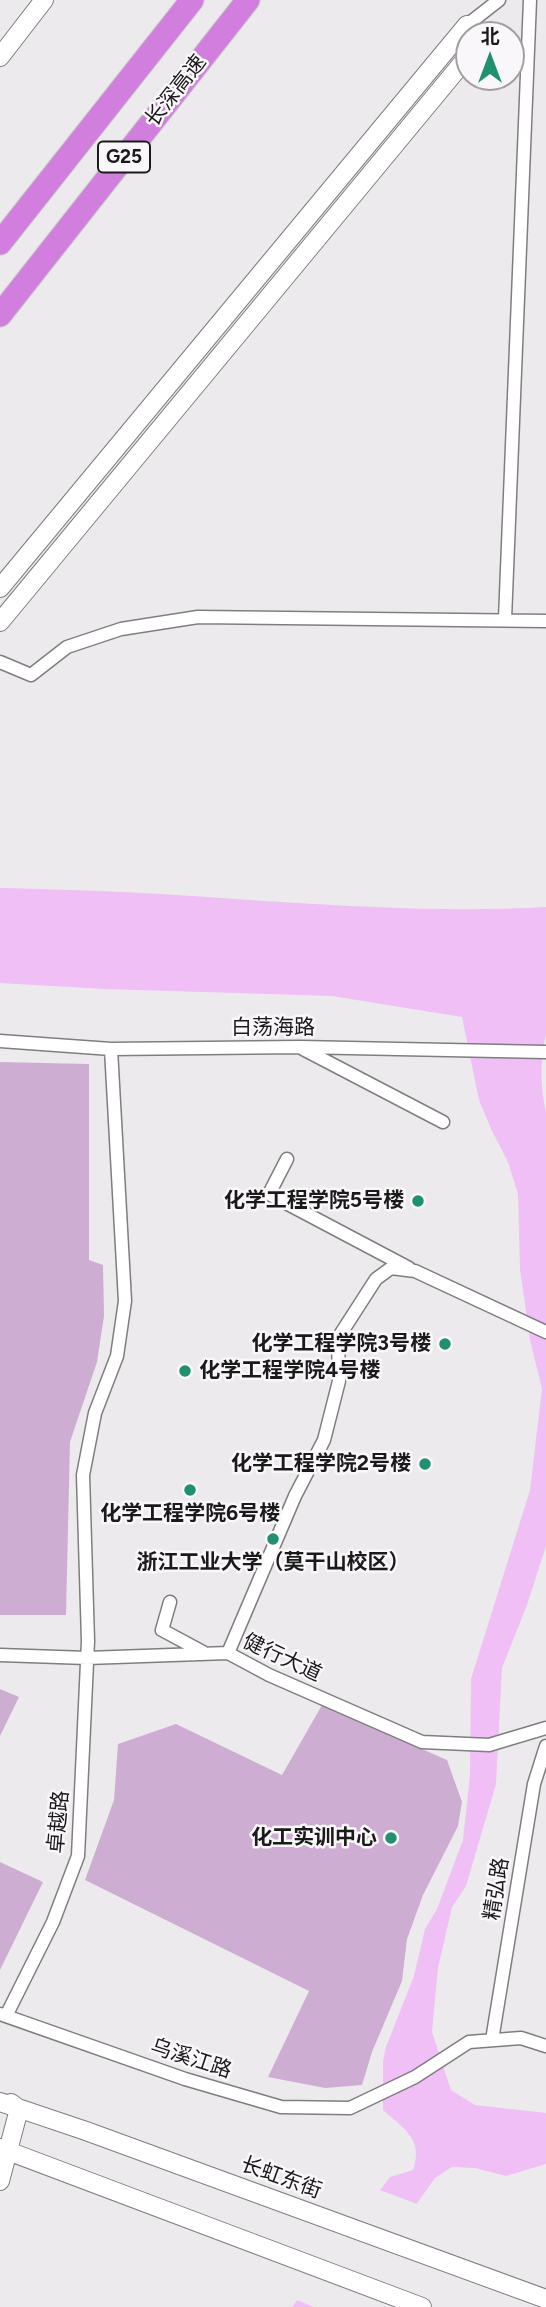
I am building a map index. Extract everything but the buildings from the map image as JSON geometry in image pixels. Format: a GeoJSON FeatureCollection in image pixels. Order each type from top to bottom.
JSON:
{"type":"FeatureCollection","features":[{"type":"Feature","properties":{"kind":"highway","name":"长深高速"},"geometry":{"type":"LineString","coordinates":[[0,243],[192,0]]}},
{"type":"Feature","properties":{"kind":"highway","name":"长深高速"},"geometry":{"type":"LineString","coordinates":[[0,315],[248,0]]}},
{"type":"Feature","properties":{"kind":"street"},"geometry":{"type":"LineString","coordinates":[[0,57],[44,0]]}},
{"type":"Feature","properties":{"kind":"street"},"geometry":{"type":"LineString","coordinates":[[479,21],[499,0]]}},
{"type":"Feature","properties":{"kind":"street"},"geometry":{"type":"LineString","coordinates":[[505,619],[530,0]]}},
{"type":"Feature","properties":{"kind":"street"},"geometry":{"type":"LineString","coordinates":[[0,588],[455,49]]}},
{"type":"Feature","properties":{"kind":"street"},"geometry":{"type":"LineString","coordinates":[[0,622],[455,72]]}},
{"type":"Feature","properties":{"kind":"street"},"geometry":{"type":"LineString","coordinates":[[0,662],[31,675],[67,648],[89,640],[121,629],[198,617],[546,621]]}},
{"type":"Feature","properties":{"kind":"street","name":"白荡海路"},"geometry":{"type":"LineString","coordinates":[[0,1041],[111,1049],[300,1047],[546,1052]]}},
{"type":"Feature","properties":{"kind":"street"},"geometry":{"type":"LineString","coordinates":[[300,1047],[443,1122]]}},
{"type":"Feature","properties":{"kind":"street","name":"卓越路"},"geometry":{"type":"LineString","coordinates":[[3,2015],[53,1922],[78,1856],[87,1658],[83,1475],[95,1413],[117,1356],[125,1301],[111,1049]]}},
{"type":"Feature","properties":{"kind":"street"},"geometry":{"type":"LineString","coordinates":[[287,1159],[269,1194],[415,1271],[546,1332]]}},
{"type":"Feature","properties":{"kind":"street"},"geometry":{"type":"LineString","coordinates":[[228,1653],[295,1496],[324,1440],[339,1381],[338,1338],[376,1279],[391,1268],[415,1271]]}},
{"type":"Feature","properties":{"kind":"street"},"geometry":{"type":"LineString","coordinates":[[170,1602],[162,1630],[203,1652]]}},
{"type":"Feature","properties":{"kind":"street","name":"健行大道"},"geometry":{"type":"LineString","coordinates":[[0,1654],[87,1658],[228,1653],[278,1679],[422,1742],[489,1745],[546,1728]]}},
{"type":"Feature","properties":{"kind":"street","name":"精弘路"},"geometry":{"type":"LineString","coordinates":[[492,2040],[546,1746]]}},
{"type":"Feature","properties":{"kind":"street","name":"乌溪江路"},"geometry":{"type":"LineString","coordinates":[[3,2015],[184,2079],[281,2107],[350,2108],[415,2077],[469,2042],[521,2038],[546,2046]]}},
{"type":"Feature","properties":{"kind":"street"},"geometry":{"type":"LineString","coordinates":[[0,2095],[19,2109],[3,2150],[0,2181]]}},
{"type":"Feature","properties":{"kind":"street","name":"长虹东街"},"geometry":{"type":"LineString","coordinates":[[0,2102],[546,2299]]}},
{"type":"Feature","properties":{"kind":"street"},"geometry":{"type":"LineString","coordinates":[[3,2150],[422,2307]]}},
{"type":"Feature","properties":{"kind":"shaded area"},"geometry":{"type":"Polygon","coordinates":[[[0,888],[122,892],[387,908],[546,907],[546,1034],[542,1073],[546,1112],[546,1546],[527,1605],[502,1668],[496,1784],[466,1886],[452,1907],[438,1968],[432,2032],[451,2090],[475,2105],[546,2113],[546,2164],[506,2176],[475,2168],[452,2167],[435,2178],[343,2307],[292,2307],[390,2177],[413,2170],[416,2159],[414,2142],[383,2110],[383,2061],[414,1976],[425,1929],[437,1909],[463,1840],[470,1775],[471,1679],[530,1490],[542,1389],[530,1340],[520,1269],[518,1194],[508,1162],[479,1100],[462,1017],[332,996],[0,983],[0,888]]]}},
{"type":"Feature","properties":{"kind":"shaded area"},"geometry":{"type":"Polygon","coordinates":[[[0,1062],[89,1064],[89,1260],[103,1265],[104,1316],[97,1362],[70,1442],[66,1615],[0,1615],[0,1062]]]}},
{"type":"Feature","properties":{"kind":"shaded area"},"geometry":{"type":"Polygon","coordinates":[[[0,1689],[19,1697],[0,1736],[0,1689]]]}},
{"type":"Feature","properties":{"kind":"shaded area"},"geometry":{"type":"Polygon","coordinates":[[[322,1705],[447,1760],[462,1802],[458,1826],[423,1895],[407,1939],[402,1981],[372,2052],[362,2085],[325,2088],[268,2077],[309,1991],[85,1880],[114,1800],[118,1744],[176,1724],[282,1775],[322,1705]]]}},
{"type":"Feature","properties":{"kind":"shaded area"},"geometry":{"type":"Polygon","coordinates":[[[0,1862],[43,1882],[0,1970],[0,1862]]]}},
{"type":"Feature","properties":{"kind":"pier"},"geometry":{"type":"Polygon","coordinates":[[[377,2189],[420,2205],[348,2307],[314,2307],[294,2299],[377,2189]]]}},
{"type":"Feature","properties":{"kind":"place","name":"化学工程学院5号楼"},"geometry":{"type":"Point","coordinates":[418,1201]}},
{"type":"Feature","properties":{"kind":"place","name":"化学工程学院3号楼"},"geometry":{"type":"Point","coordinates":[445,1344]}},
{"type":"Feature","properties":{"kind":"place","name":"化学工程学院4号楼"},"geometry":{"type":"Point","coordinates":[185,1371]}},
{"type":"Feature","properties":{"kind":"place","name":"化学工程学院2号楼"},"geometry":{"type":"Point","coordinates":[425,1464]}},
{"type":"Feature","properties":{"kind":"place","name":"化学工程学院6号楼"},"geometry":{"type":"Point","coordinates":[190,1490]}},
{"type":"Feature","properties":{"kind":"place","name":"浙江工业大学（莫干山校区）"},"geometry":{"type":"Point","coordinates":[273,1539]}},
{"type":"Feature","properties":{"kind":"place","name":"化工实训中心"},"geometry":{"type":"Point","coordinates":[391,1838]}}]}
